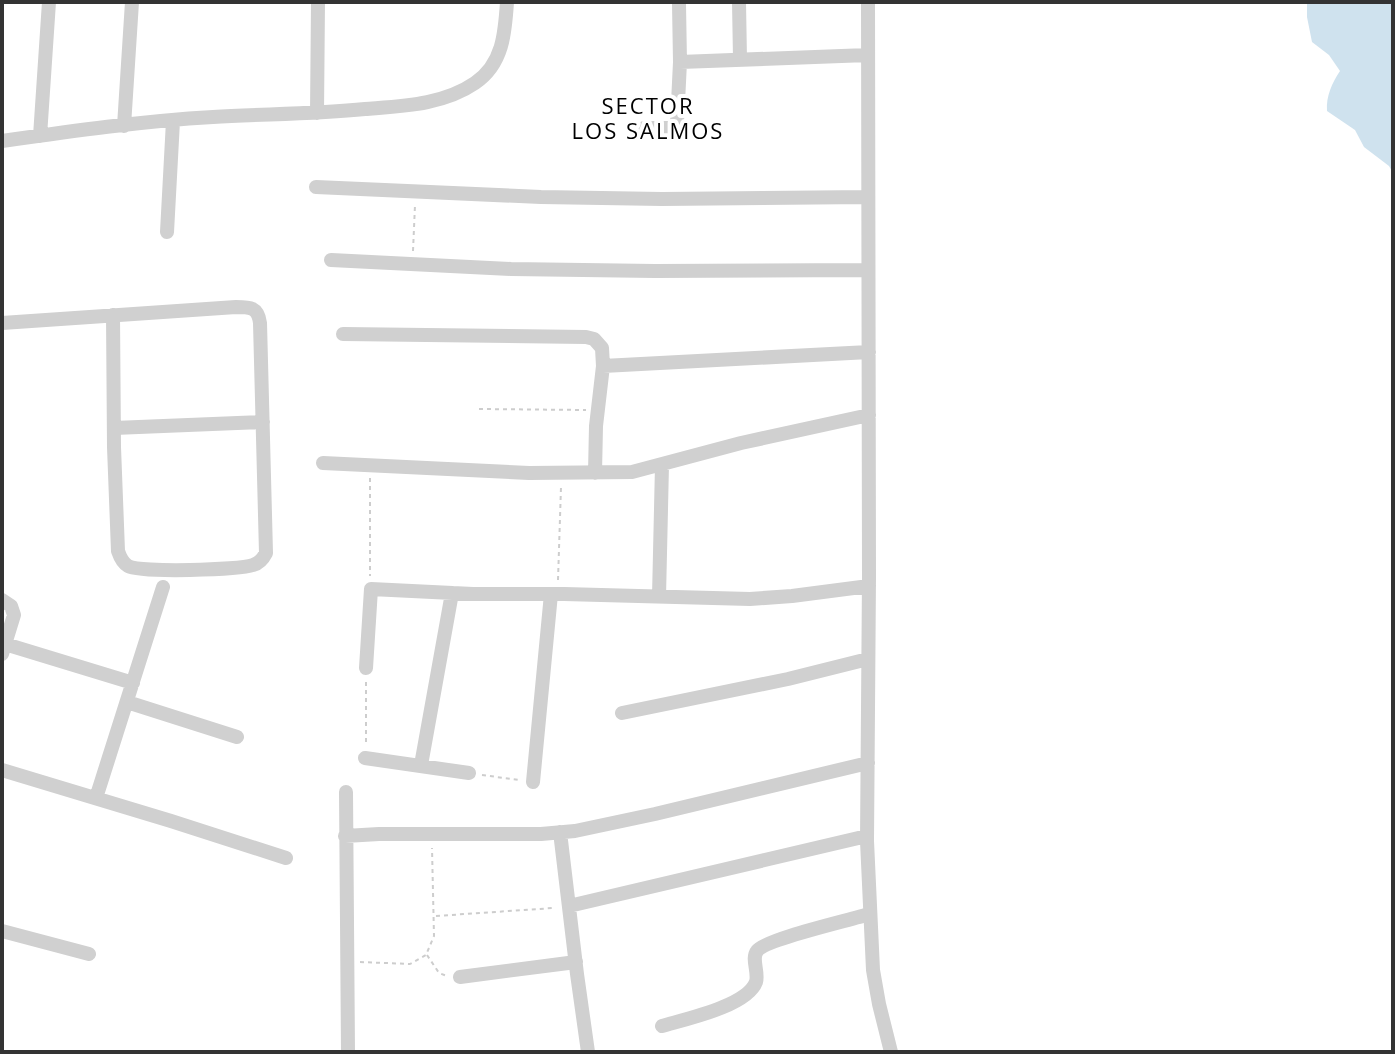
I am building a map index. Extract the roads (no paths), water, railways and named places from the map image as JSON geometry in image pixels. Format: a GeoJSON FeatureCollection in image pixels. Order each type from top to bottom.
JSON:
{"type":"FeatureCollection","features":[{"type":"Feature","properties":{"kind":"street"},"geometry":{"type":"LineString","coordinates":[[40,136],[49,2]]}},
{"type":"Feature","properties":{"kind":"street"},"geometry":{"type":"LineString","coordinates":[[124,126],[132,2]]}},
{"type":"Feature","properties":{"kind":"street"},"geometry":{"type":"LineString","coordinates":[[317,113],[318,2]]}},
{"type":"Feature","properties":{"kind":"street"},"geometry":{"type":"LineString","coordinates":[[2,141],[211,117],[317,113],[443,99],[485,76],[494,65],[503,42],[507,2]]}},
{"type":"Feature","properties":{"kind":"street"},"geometry":{"type":"LineString","coordinates":[[739,2],[740,59]]}},
{"type":"Feature","properties":{"kind":"street"},"geometry":{"type":"LineString","coordinates":[[868,2],[867,836],[873,970],[891,1052]]}},
{"type":"Feature","properties":{"kind":"street"},"geometry":{"type":"LineString","coordinates":[[644,128],[672,128],[677,123],[679,4]]}},
{"type":"Feature","properties":{"kind":"street"},"geometry":{"type":"LineString","coordinates":[[680,62],[868,55]]}},
{"type":"Feature","properties":{"kind":"street"},"geometry":{"type":"LineString","coordinates":[[167,232],[173,121]]}},
{"type":"Feature","properties":{"kind":"street"},"geometry":{"type":"LineString","coordinates":[[316,187],[541,197],[868,197]]}},
{"type":"Feature","properties":{"kind":"street"},"geometry":{"type":"LineString","coordinates":[[331,260],[511,269],[868,270]]}},
{"type":"Feature","properties":{"kind":"street"},"geometry":{"type":"LineString","coordinates":[[2,323],[113,315],[236,307],[256,310],[260,323],[266,553],[259,563],[243,568],[169,570],[138,569],[126,565],[121,559],[118,551],[113,315]]}},
{"type":"Feature","properties":{"kind":"street"},"geometry":{"type":"LineString","coordinates":[[343,334],[594,339],[602,348],[603,366],[595,473]]}},
{"type":"Feature","properties":{"kind":"street"},"geometry":{"type":"LineString","coordinates":[[603,366],[869,352]]}},
{"type":"Feature","properties":{"kind":"street"},"geometry":{"type":"LineString","coordinates":[[323,463],[529,473],[632,472],[741,443],[869,415]]}},
{"type":"Feature","properties":{"kind":"street"},"geometry":{"type":"LineString","coordinates":[[114,428],[263,422]]}},
{"type":"Feature","properties":{"kind":"street"},"geometry":{"type":"LineString","coordinates":[[659,597],[662,465]]}},
{"type":"Feature","properties":{"kind":"street"},"geometry":{"type":"LineString","coordinates":[[366,668],[371,589],[750,599],[869,586]]}},
{"type":"Feature","properties":{"kind":"street"},"geometry":{"type":"LineString","coordinates":[[96,798],[163,587]]}},
{"type":"Feature","properties":{"kind":"street"},"geometry":{"type":"LineString","coordinates":[[421,765],[452,593]]}},
{"type":"Feature","properties":{"kind":"street"},"geometry":{"type":"LineString","coordinates":[[533,782],[554,594]]}},
{"type":"Feature","properties":{"kind":"street"},"geometry":{"type":"LineString","coordinates":[[2,600],[11,606],[14,615],[4,649],[133,683]]}},
{"type":"Feature","properties":{"kind":"street"},"geometry":{"type":"LineString","coordinates":[[622,713],[868,659]]}},
{"type":"Feature","properties":{"kind":"street"},"geometry":{"type":"LineString","coordinates":[[127,702],[237,737]]}},
{"type":"Feature","properties":{"kind":"street"},"geometry":{"type":"LineString","coordinates":[[365,758],[469,773]]}},
{"type":"Feature","properties":{"kind":"street"},"geometry":{"type":"LineString","coordinates":[[345,836],[575,831],[868,763]]}},
{"type":"Feature","properties":{"kind":"street"},"geometry":{"type":"LineString","coordinates":[[2,770],[286,858]]}},
{"type":"Feature","properties":{"kind":"street"},"geometry":{"type":"LineString","coordinates":[[346,792],[348,1052]]}},
{"type":"Feature","properties":{"kind":"street"},"geometry":{"type":"LineString","coordinates":[[560,832],[588,1052]]}},
{"type":"Feature","properties":{"kind":"street"},"geometry":{"type":"LineString","coordinates":[[569,906],[867,836]]}},
{"type":"Feature","properties":{"kind":"street"},"geometry":{"type":"LineString","coordinates":[[662,1026],[728,1005],[750,992],[757,975],[756,951],[763,946],[869,914]]}},
{"type":"Feature","properties":{"kind":"street"},"geometry":{"type":"LineString","coordinates":[[2,931],[89,954]]}},
{"type":"Feature","properties":{"kind":"street"},"geometry":{"type":"LineString","coordinates":[[460,977],[576,962]]}},
{"type":"Feature","properties":{"kind":"water"},"geometry":{"type":"Polygon","coordinates":[[[1307,2],[1393,2],[1393,173],[1389,166],[1364,147],[1355,130],[1327,111],[1330,90],[1340,71],[1329,55],[1312,42],[1307,2]]]}},
{"type":"Feature","properties":{"kind":"district","name":"SECTOR LOS SALMOS"},"geometry":{"type":"Point","coordinates":[648,118]}}]}
